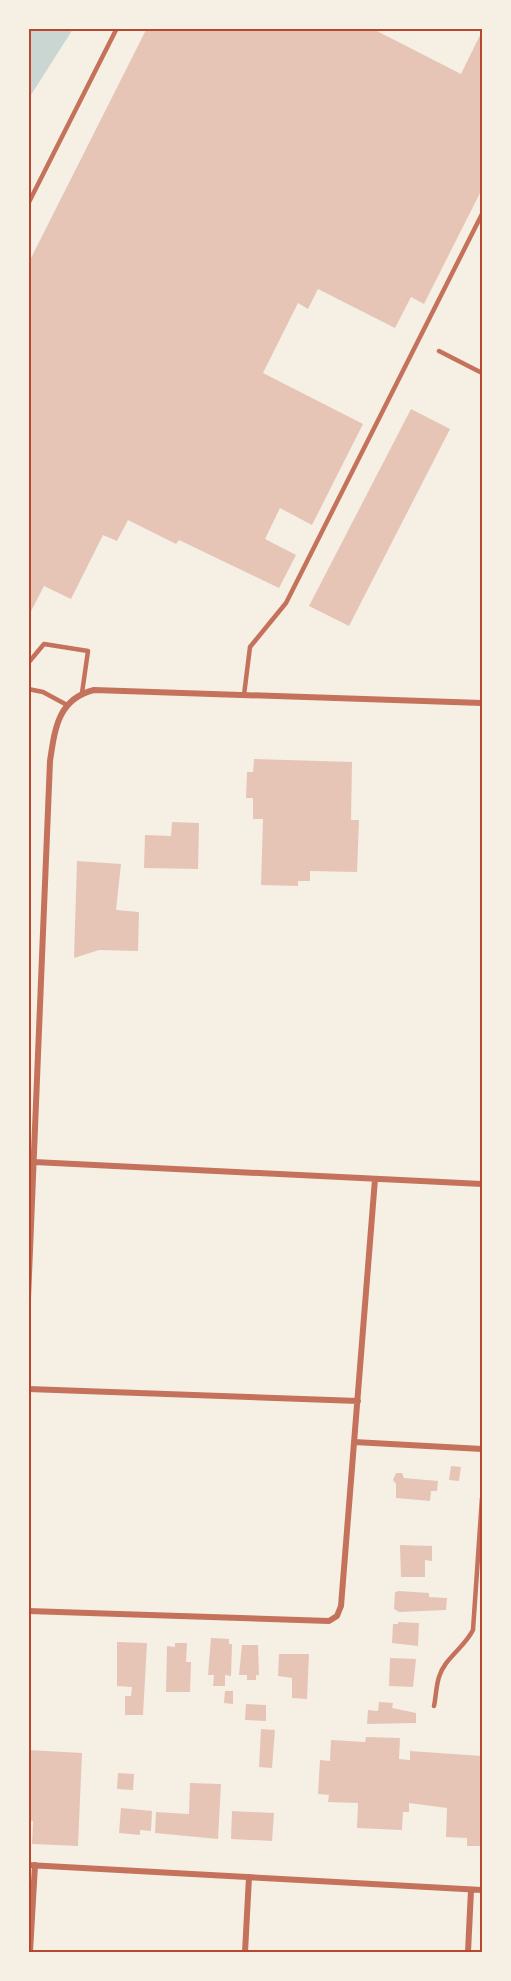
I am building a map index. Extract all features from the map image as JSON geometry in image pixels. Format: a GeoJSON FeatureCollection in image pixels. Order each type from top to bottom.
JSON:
{"type":"FeatureCollection","features":[{"type":"Feature","properties":{"kind":"street"},"geometry":{"type":"LineString","coordinates":[[28,1299],[50,760],[57,724],[67,705],[82,693],[94,690],[483,703]]}},
{"type":"Feature","properties":{"kind":"street"},"geometry":{"type":"LineString","coordinates":[[34,1161],[483,1184]]}},
{"type":"Feature","properties":{"kind":"street"},"geometry":{"type":"LineString","coordinates":[[28,1611],[329,1621],[337,1616],[341,1606],[375,1179]]}},
{"type":"Feature","properties":{"kind":"street"},"geometry":{"type":"LineString","coordinates":[[28,1389],[358,1401]]}},
{"type":"Feature","properties":{"kind":"street"},"geometry":{"type":"LineString","coordinates":[[354,1442],[483,1449]]}},
{"type":"Feature","properties":{"kind":"street"},"geometry":{"type":"LineString","coordinates":[[30,1953],[32,1865],[483,1890]]}},
{"type":"Feature","properties":{"kind":"street"},"geometry":{"type":"LineString","coordinates":[[245,1953],[249,1877]]}},
{"type":"Feature","properties":{"kind":"street"},"geometry":{"type":"LineString","coordinates":[[468,1953],[471,1890]]}},
{"type":"Feature","properties":{"kind":"lane"},"geometry":{"type":"LineString","coordinates":[[28,204],[117,28]]}},
{"type":"Feature","properties":{"kind":"lane"},"geometry":{"type":"LineString","coordinates":[[244,695],[250,647],[286,603],[483,214]]}},
{"type":"Feature","properties":{"kind":"lane"},"geometry":{"type":"LineString","coordinates":[[439,351],[483,373]]}},
{"type":"Feature","properties":{"kind":"lane"},"geometry":{"type":"LineString","coordinates":[[28,669],[29,662],[44,644],[88,651],[82,693]]}},
{"type":"Feature","properties":{"kind":"lane"},"geometry":{"type":"LineString","coordinates":[[28,689],[43,692],[67,705]]}},
{"type":"Feature","properties":{"kind":"lane"},"geometry":{"type":"LineString","coordinates":[[434,1706],[439,1676],[450,1658],[466,1645],[473,1630],[483,1498]]}},
{"type":"Feature","properties":{"kind":"shaded area"},"geometry":{"type":"Polygon","coordinates":[[[28,29],[73,29],[29,98],[28,29]]]}},
{"type":"Feature","properties":{"kind":"building"},"geometry":{"type":"Polygon","coordinates":[[[147,28],[371,28],[461,74],[482,31],[482,189],[424,304],[411,297],[395,328],[318,289],[308,309],[298,303],[263,373],[363,424],[312,525],[280,508],[265,539],[296,555],[279,588],[179,540],[176,544],[128,520],[117,541],[103,535],[71,599],[44,586],[28,617],[28,264],[147,28]]]}},
{"type":"Feature","properties":{"kind":"building"},"geometry":{"type":"Polygon","coordinates":[[[411,409],[450,429],[349,626],[309,606],[411,409]]]}},
{"type":"Feature","properties":{"kind":"building"},"geometry":{"type":"Polygon","coordinates":[[[254,759],[352,762],[351,820],[359,820],[357,872],[310,871],[310,881],[298,881],[298,886],[261,885],[263,819],[253,819],[253,798],[246,798],[247,772],[253,772],[254,759]]]}},
{"type":"Feature","properties":{"kind":"building"},"geometry":{"type":"Polygon","coordinates":[[[172,822],[199,823],[198,869],[144,868],[145,835],[171,836],[172,822]]]}},
{"type":"Feature","properties":{"kind":"building"},"geometry":{"type":"Polygon","coordinates":[[[77,861],[121,864],[116,910],[139,912],[138,951],[99,950],[74,958],[77,861]]]}},
{"type":"Feature","properties":{"kind":"building"},"geometry":{"type":"Polygon","coordinates":[[[451,1466],[461,1467],[459,1481],[449,1480],[451,1466]]]}},
{"type":"Feature","properties":{"kind":"building"},"geometry":{"type":"Polygon","coordinates":[[[396,1473],[402,1473],[404,1478],[438,1481],[437,1491],[431,1491],[430,1501],[396,1498],[396,1484],[393,1480],[396,1473]]]}},
{"type":"Feature","properties":{"kind":"building"},"geometry":{"type":"Polygon","coordinates":[[[400,1545],[432,1546],[432,1561],[425,1560],[425,1577],[401,1577],[400,1545]]]}},
{"type":"Feature","properties":{"kind":"building"},"geometry":{"type":"Polygon","coordinates":[[[395,1592],[429,1593],[429,1597],[447,1598],[446,1610],[399,1612],[394,1609],[395,1592]]]}},
{"type":"Feature","properties":{"kind":"building"},"geometry":{"type":"Polygon","coordinates":[[[398,1622],[419,1623],[418,1646],[392,1643],[393,1624],[398,1624],[398,1622]]]}},
{"type":"Feature","properties":{"kind":"building"},"geometry":{"type":"Polygon","coordinates":[[[211,1638],[229,1639],[229,1644],[232,1644],[231,1676],[225,1675],[225,1686],[213,1686],[214,1675],[208,1675],[211,1638]]]}},
{"type":"Feature","properties":{"kind":"building"},"geometry":{"type":"Polygon","coordinates":[[[117,1642],[147,1643],[143,1715],[125,1715],[125,1696],[131,1696],[132,1687],[117,1686],[117,1642]]]}},
{"type":"Feature","properties":{"kind":"building"},"geometry":{"type":"Polygon","coordinates":[[[175,1643],[187,1643],[186,1662],[191,1662],[190,1692],[166,1692],[167,1646],[175,1647],[175,1643]]]}},
{"type":"Feature","properties":{"kind":"building"},"geometry":{"type":"Polygon","coordinates":[[[242,1645],[258,1645],[259,1675],[256,1675],[256,1680],[247,1680],[247,1675],[239,1675],[242,1645]]]}},
{"type":"Feature","properties":{"kind":"building"},"geometry":{"type":"Polygon","coordinates":[[[279,1654],[309,1654],[307,1699],[292,1698],[292,1678],[278,1676],[279,1654]]]}},
{"type":"Feature","properties":{"kind":"building"},"geometry":{"type":"Polygon","coordinates":[[[390,1658],[416,1659],[413,1687],[389,1686],[390,1658]]]}},
{"type":"Feature","properties":{"kind":"building"},"geometry":{"type":"Polygon","coordinates":[[[225,1691],[233,1691],[233,1704],[224,1703],[225,1691]]]}},
{"type":"Feature","properties":{"kind":"building"},"geometry":{"type":"Polygon","coordinates":[[[379,1702],[393,1703],[392,1708],[416,1713],[416,1723],[367,1724],[368,1710],[378,1711],[379,1702]]]}},
{"type":"Feature","properties":{"kind":"building"},"geometry":{"type":"Polygon","coordinates":[[[246,1704],[266,1705],[266,1721],[245,1720],[246,1704]]]}},
{"type":"Feature","properties":{"kind":"building"},"geometry":{"type":"Polygon","coordinates":[[[261,1729],[275,1730],[272,1768],[259,1767],[261,1729]]]}},
{"type":"Feature","properties":{"kind":"building"},"geometry":{"type":"Polygon","coordinates":[[[366,1737],[400,1738],[399,1759],[410,1760],[410,1751],[482,1756],[482,1846],[467,1846],[467,1838],[446,1837],[447,1808],[409,1803],[409,1812],[403,1812],[402,1830],[357,1828],[358,1803],[328,1802],[329,1795],[318,1794],[320,1760],[330,1761],[331,1740],[365,1742],[366,1737]]]}},
{"type":"Feature","properties":{"kind":"building"},"geometry":{"type":"Polygon","coordinates":[[[28,1750],[82,1753],[78,1846],[32,1844],[33,1821],[28,1820],[28,1750]]]}},
{"type":"Feature","properties":{"kind":"building"},"geometry":{"type":"Polygon","coordinates":[[[118,1773],[134,1774],[133,1790],[117,1789],[118,1773]]]}},
{"type":"Feature","properties":{"kind":"building"},"geometry":{"type":"Polygon","coordinates":[[[190,1783],[221,1784],[218,1839],[155,1833],[156,1812],[189,1814],[190,1783]]]}},
{"type":"Feature","properties":{"kind":"building"},"geometry":{"type":"Polygon","coordinates":[[[121,1808],[152,1811],[151,1831],[140,1830],[140,1835],[119,1833],[121,1808]]]}},
{"type":"Feature","properties":{"kind":"building"},"geometry":{"type":"Polygon","coordinates":[[[232,1811],[274,1813],[272,1841],[231,1839],[232,1811]]]}}]}
